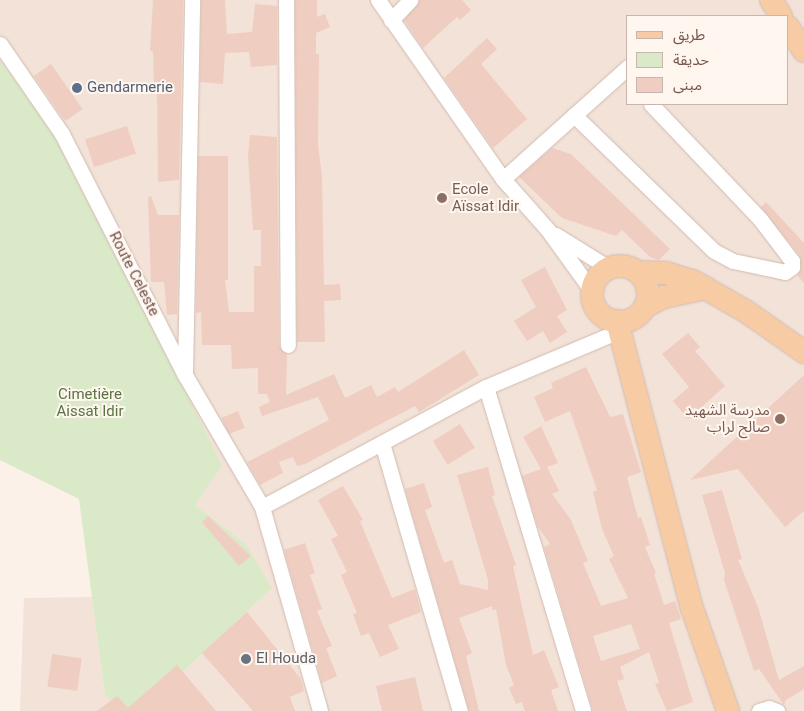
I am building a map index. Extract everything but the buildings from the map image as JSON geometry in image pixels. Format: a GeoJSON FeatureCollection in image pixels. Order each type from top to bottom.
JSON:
{"type":"FeatureCollection","features":[{"type":"Feature","properties":{"kind":"main road"},"geometry":{"type":"LineString","coordinates":[[771,0],[782,15]]}},
{"type":"Feature","properties":{"kind":"main road"},"geometry":{"type":"LineString","coordinates":[[646,306],[648,294],[646,282],[639,272],[630,267],[609,268],[597,278],[592,291],[597,308],[618,326],[692,608],[728,711]]}},
{"type":"Feature","properties":{"kind":"main road"},"geometry":{"type":"LineString","coordinates":[[639,272],[666,273],[706,288],[804,352]]}},
{"type":"Feature","properties":{"kind":"main road"},"geometry":{"type":"LineString","coordinates":[[618,326],[633,319],[646,306],[664,297],[706,288]]}},
{"type":"Feature","properties":{"kind":"street"},"geometry":{"type":"LineString","coordinates":[[185,376],[192,0]]}},
{"type":"Feature","properties":{"kind":"street"},"geometry":{"type":"LineString","coordinates":[[286,0],[288,345]]}},
{"type":"Feature","properties":{"kind":"street"},"geometry":{"type":"LineString","coordinates":[[378,0],[440,85],[503,179],[548,230],[592,291]]}},
{"type":"Feature","properties":{"kind":"street"},"geometry":{"type":"LineString","coordinates":[[391,20],[410,0]]}},
{"type":"Feature","properties":{"kind":"street","name":"Route Celeste"},"geometry":{"type":"LineString","coordinates":[[0,44],[62,134],[185,376],[262,508],[320,711]]}},
{"type":"Feature","properties":{"kind":"street"},"geometry":{"type":"LineString","coordinates":[[503,179],[574,115],[626,73]]}},
{"type":"Feature","properties":{"kind":"street"},"geometry":{"type":"LineString","coordinates":[[574,115],[714,251],[733,261],[785,272],[792,267],[792,261],[760,219],[652,105]]}},
{"type":"Feature","properties":{"kind":"street"},"geometry":{"type":"LineString","coordinates":[[548,230],[609,268]]}},
{"type":"Feature","properties":{"kind":"street"},"geometry":{"type":"LineString","coordinates":[[262,508],[486,387],[618,326]]}},
{"type":"Feature","properties":{"kind":"street"},"geometry":{"type":"LineString","coordinates":[[486,387],[583,711]]}},
{"type":"Feature","properties":{"kind":"street"},"geometry":{"type":"LineString","coordinates":[[382,443],[460,711]]}},
{"type":"Feature","properties":{"kind":"street"},"geometry":{"type":"LineString","coordinates":[[759,711],[769,708],[777,711]]}},
{"type":"Feature","properties":{"kind":"shaded area"},"geometry":{"type":"Polygon","coordinates":[[[0,0],[804,0],[804,711],[141,711],[272,588],[246,544],[195,505],[55,132],[0,60],[0,0]]]}},
{"type":"Feature","properties":{"kind":"shaded area"},"geometry":{"type":"Polygon","coordinates":[[[92,597],[105,696],[126,711],[20,711],[24,598],[92,597]]]}},
{"type":"Feature","properties":{"kind":"green space","name":"Cimetière Aissat Idir"},"geometry":{"type":"Polygon","coordinates":[[[0,60],[55,132],[222,465],[195,505],[246,544],[272,588],[141,711],[126,711],[105,696],[79,499],[0,460],[0,60]]]}},
{"type":"Feature","properties":{"kind":"place","name":"Gendarmerie"},"geometry":{"type":"Point","coordinates":[77,88]}},
{"type":"Feature","properties":{"kind":"place","name":"Ecole Aïssat Idir"},"geometry":{"type":"Point","coordinates":[442,198]}},
{"type":"Feature","properties":{"kind":"place","name":"مدرسة الشهيد صالح لراب"},"geometry":{"type":"Point","coordinates":[780,419]}},
{"type":"Feature","properties":{"kind":"place","name":"El Houda"},"geometry":{"type":"Point","coordinates":[246,659]}}]}
